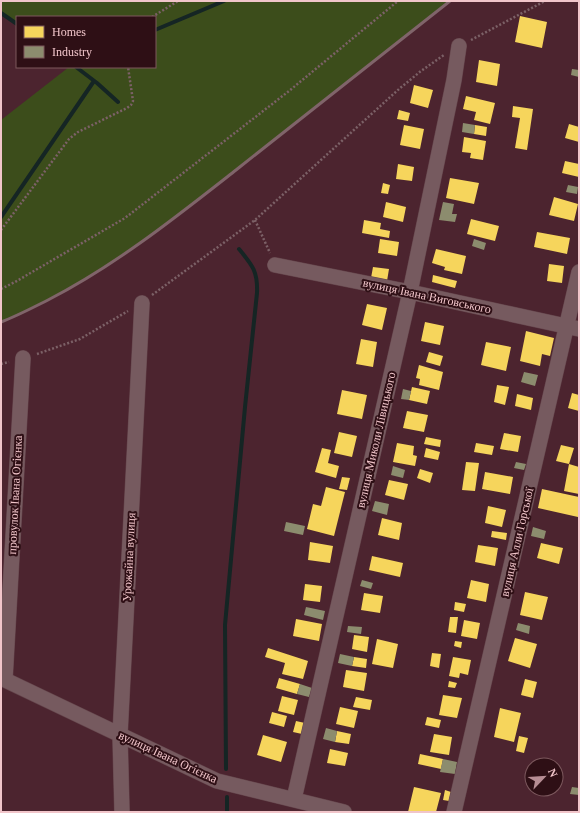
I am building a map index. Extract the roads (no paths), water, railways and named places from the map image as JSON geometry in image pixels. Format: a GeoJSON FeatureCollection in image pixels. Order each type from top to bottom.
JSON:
{"type":"FeatureCollection","features":[{"type":"Feature","properties":{"kind":"street","name":"вулиця Миколи Лівицького"},"geometry":{"type":"LineString","coordinates":[[294,799],[410,292],[454,80],[459,46]]}},
{"type":"Feature","properties":{"kind":"street","name":"вулиця Івана Виговського"},"geometry":{"type":"LineString","coordinates":[[275,265],[573,327]]}},
{"type":"Feature","properties":{"kind":"street","name":"вулиця Алли Горської"},"geometry":{"type":"LineString","coordinates":[[454,812],[573,327],[579,272]]}},
{"type":"Feature","properties":{"kind":"street","name":"Урожайна вулиця"},"geometry":{"type":"LineString","coordinates":[[122,812],[120,735],[142,303]]}},
{"type":"Feature","properties":{"kind":"street","name":"провулок Івана Огієнка"},"geometry":{"type":"LineString","coordinates":[[3,679],[23,358]]}},
{"type":"Feature","properties":{"kind":"street","name":"вулиця Івана Огієнка"},"geometry":{"type":"LineString","coordinates":[[3,679],[217,781],[344,812]]}},
{"type":"Feature","properties":{"kind":"waterway"},"geometry":{"type":"LineString","coordinates":[[156,30],[224,1]]}},
{"type":"Feature","properties":{"kind":"waterway"},"geometry":{"type":"LineString","coordinates":[[1,13],[16,23]]}},
{"type":"Feature","properties":{"kind":"waterway"},"geometry":{"type":"LineString","coordinates":[[77,68],[118,102]]}},
{"type":"Feature","properties":{"kind":"waterway"},"geometry":{"type":"LineString","coordinates":[[1,217],[94,81]]}},
{"type":"Feature","properties":{"kind":"waterway"},"geometry":{"type":"LineString","coordinates":[[226,769],[225,625],[257,293],[257,285],[253,269],[239,249]]}},
{"type":"Feature","properties":{"kind":"waterway"},"geometry":{"type":"LineString","coordinates":[[227,797],[227,812]]}},
{"type":"Feature","properties":{"kind":"railway"},"geometry":{"type":"LineString","coordinates":[[1,322],[48,300],[98,272],[145,240],[450,1]]}}]}
